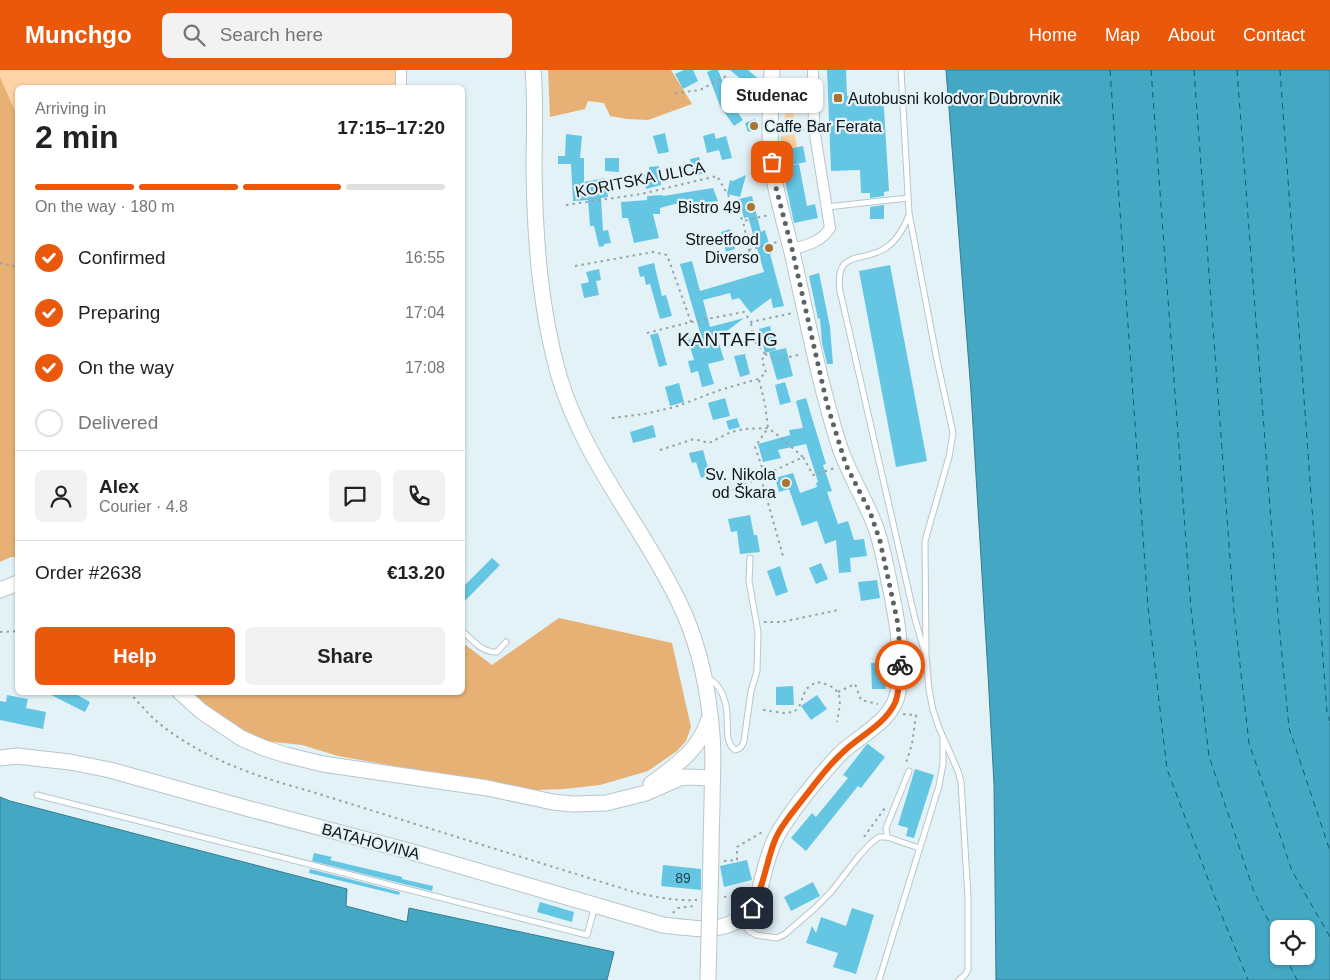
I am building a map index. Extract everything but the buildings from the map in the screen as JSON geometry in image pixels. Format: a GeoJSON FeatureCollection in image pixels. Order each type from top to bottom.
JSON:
{"type":"FeatureCollection","features":[{"type":"Feature","properties":{"kind":"main road"},"geometry":{"type":"LineString","coordinates":[[532,70],[535,107],[535,218],[538,270],[551,345],[560,378],[574,416],[588,446],[659,563],[677,599],[693,636],[705,678],[712,737],[708,980]]}},
{"type":"Feature","properties":{"kind":"main road"},"geometry":{"type":"LineString","coordinates":[[740,919],[752,908],[757,899],[776,837],[790,816],[839,755],[883,719],[895,702],[898,693],[900,653],[898,624],[880,541],[870,512],[846,465],[827,404],[775,184],[771,134],[772,70]]}},
{"type":"Feature","properties":{"kind":"main road"},"geometry":{"type":"LineString","coordinates":[[0,590],[15,584]]}},
{"type":"Feature","properties":{"kind":"main road"},"geometry":{"type":"LineString","coordinates":[[183,695],[201,711],[241,738],[286,755],[322,764],[443,781],[553,802],[573,804],[606,803],[646,793],[680,778],[712,774]]}},
{"type":"Feature","properties":{"kind":"main road"},"geometry":{"type":"LineString","coordinates":[[637,795],[684,759],[707,726],[710,715]]}},
{"type":"Feature","properties":{"kind":"main road","name":"BATAHOVINA"},"geometry":{"type":"LineString","coordinates":[[0,758],[17,756],[70,762],[110,770],[409,851],[663,925],[706,929],[725,926],[740,919]]}},
{"type":"Feature","properties":{"kind":"main road"},"geometry":{"type":"LineString","coordinates":[[676,766],[688,762],[700,762],[707,765],[712,774]]}},
{"type":"Feature","properties":{"kind":"street"},"geometry":{"type":"LineString","coordinates":[[401,70],[402,85]]}},
{"type":"Feature","properties":{"kind":"street"},"geometry":{"type":"LineString","coordinates":[[790,244],[808,245],[826,235],[830,228],[814,128],[812,70]]}},
{"type":"Feature","properties":{"kind":"lane"},"geometry":{"type":"LineString","coordinates":[[901,70],[910,213],[937,360],[953,432],[949,457],[925,541],[926,655],[928,690],[933,710],[958,771],[963,795],[968,897],[968,970],[959,980]]}},
{"type":"Feature","properties":{"kind":"lane"},"geometry":{"type":"LineString","coordinates":[[827,207],[908,198]]}},
{"type":"Feature","properties":{"kind":"lane"},"geometry":{"type":"LineString","coordinates":[[910,213],[903,228],[886,248],[850,259],[840,271],[838,280],[915,619],[926,655]]}},
{"type":"Feature","properties":{"kind":"lane"},"geometry":{"type":"LineString","coordinates":[[705,678],[712,680],[721,690],[727,713],[729,742],[735,750],[738,750],[744,741],[751,691],[757,672],[758,632],[750,581],[750,558]]}},
{"type":"Feature","properties":{"kind":"lane"},"geometry":{"type":"LineString","coordinates":[[465,634],[484,650],[490,652],[497,652],[506,642]]}},
{"type":"Feature","properties":{"kind":"lane"},"geometry":{"type":"LineString","coordinates":[[879,980],[942,774],[944,764],[943,736]]}},
{"type":"Feature","properties":{"kind":"lane"},"geometry":{"type":"LineString","coordinates":[[887,837],[886,828],[907,769]]}},
{"type":"Feature","properties":{"kind":"lane"},"geometry":{"type":"LineString","coordinates":[[37,795],[587,935],[595,905]]}},
{"type":"Feature","properties":{"kind":"lane"},"geometry":{"type":"LineString","coordinates":[[740,919],[749,931],[756,935],[778,938],[815,908],[831,892],[859,856],[879,837],[887,837],[919,848]]}},
{"type":"Feature","properties":{"kind":"path"},"geometry":{"type":"LineString","coordinates":[[675,93],[700,90],[726,76],[735,103],[771,105]]}},
{"type":"Feature","properties":{"kind":"path"},"geometry":{"type":"LineString","coordinates":[[771,134],[814,128]]}},
{"type":"Feature","properties":{"kind":"path","name":"KORITSKA ULICA"},"geometry":{"type":"LineString","coordinates":[[566,205],[641,194],[717,176],[743,221]]}},
{"type":"Feature","properties":{"kind":"path"},"geometry":{"type":"LineString","coordinates":[[715,262],[750,255],[743,221],[782,211]]}},
{"type":"Feature","properties":{"kind":"path"},"geometry":{"type":"LineString","coordinates":[[749,250],[790,244]]}},
{"type":"Feature","properties":{"kind":"path"},"geometry":{"type":"LineString","coordinates":[[575,266],[653,252],[667,255],[691,322]]}},
{"type":"Feature","properties":{"kind":"path"},"geometry":{"type":"LineString","coordinates":[[0,263],[15,266]]}},
{"type":"Feature","properties":{"kind":"path"},"geometry":{"type":"LineString","coordinates":[[751,322],[805,310]]}},
{"type":"Feature","properties":{"kind":"path"},"geometry":{"type":"LineString","coordinates":[[646,332],[744,312],[751,322],[752,339],[765,354],[777,360],[814,351]]}},
{"type":"Feature","properties":{"kind":"path"},"geometry":{"type":"LineString","coordinates":[[612,418],[644,414],[675,407],[720,390],[758,379],[766,373],[762,360],[765,354]]}},
{"type":"Feature","properties":{"kind":"path"},"geometry":{"type":"LineString","coordinates":[[758,379],[765,404],[768,428],[755,447],[765,476]]}},
{"type":"Feature","properties":{"kind":"path"},"geometry":{"type":"LineString","coordinates":[[660,450],[694,439],[709,443],[731,432],[744,429],[768,428],[803,457],[813,475],[835,468]]}},
{"type":"Feature","properties":{"kind":"path"},"geometry":{"type":"LineString","coordinates":[[728,493],[803,457]]}},
{"type":"Feature","properties":{"kind":"path"},"geometry":{"type":"LineString","coordinates":[[761,478],[783,556]]}},
{"type":"Feature","properties":{"kind":"path"},"geometry":{"type":"LineString","coordinates":[[756,622],[782,622],[838,610]]}},
{"type":"Feature","properties":{"kind":"path"},"geometry":{"type":"LineString","coordinates":[[0,632],[15,631]]}},
{"type":"Feature","properties":{"kind":"path"},"geometry":{"type":"LineString","coordinates":[[763,710],[784,713],[794,712],[800,707],[806,689],[816,682],[826,684],[838,693],[840,701],[837,722]]}},
{"type":"Feature","properties":{"kind":"path"},"geometry":{"type":"LineString","coordinates":[[838,693],[855,684],[861,700],[882,705]]}},
{"type":"Feature","properties":{"kind":"path"},"geometry":{"type":"LineString","coordinates":[[132,695],[153,718],[197,749],[220,761],[273,781],[637,893],[686,901],[701,900]]}},
{"type":"Feature","properties":{"kind":"path"},"geometry":{"type":"LineString","coordinates":[[898,714],[916,715],[907,769]]}},
{"type":"Feature","properties":{"kind":"path"},"geometry":{"type":"LineString","coordinates":[[859,856],[856,849],[884,809]]}},
{"type":"Feature","properties":{"kind":"path"},"geometry":{"type":"LineString","coordinates":[[737,847],[766,830]]}},
{"type":"Feature","properties":{"kind":"path"},"geometry":{"type":"LineString","coordinates":[[721,898],[746,894]]}},
{"type":"Feature","properties":{"kind":"path"},"geometry":{"type":"LineString","coordinates":[[663,925],[678,908],[696,906]]}},
{"type":"Feature","properties":{"kind":"shaded area"},"geometry":{"type":"Polygon","coordinates":[[[0,70],[395,70],[396,85],[15,85],[15,113],[0,77],[0,70]]]}},
{"type":"Feature","properties":{"kind":"shaded area"},"geometry":{"type":"Polygon","coordinates":[[[548,70],[671,70],[692,104],[648,120],[610,116],[604,103],[588,101],[585,109],[550,117],[548,70]]]}},
{"type":"Feature","properties":{"kind":"shaded area"},"geometry":{"type":"Polygon","coordinates":[[[0,77],[15,111],[15,557],[0,562],[0,77]]]}},
{"type":"Feature","properties":{"kind":"shaded area"},"geometry":{"type":"Polygon","coordinates":[[[793,108],[795,127],[783,129],[786,109],[793,108]]]}},
{"type":"Feature","properties":{"kind":"shaded area"},"geometry":{"type":"Polygon","coordinates":[[[795,134],[797,147],[781,150],[781,136],[795,134]]]}},
{"type":"Feature","properties":{"kind":"shaded area"},"geometry":{"type":"Polygon","coordinates":[[[559,618],[672,643],[691,727],[686,741],[677,751],[648,771],[600,785],[536,790],[338,756],[302,745],[265,741],[236,730],[192,695],[465,695],[465,645],[492,665],[559,618]]]}},
{"type":"Feature","properties":{"kind":"water"},"geometry":{"type":"Polygon","coordinates":[[[946,70],[1330,70],[1330,980],[996,980],[994,784],[971,392],[946,70]]]}},
{"type":"Feature","properties":{"kind":"water"},"geometry":{"type":"Polygon","coordinates":[[[0,797],[347,889],[346,906],[407,922],[409,908],[614,952],[607,980],[0,980],[0,797]]]}},
{"type":"Feature","properties":{"kind":"ferry route"},"geometry":{"type":"LineString","coordinates":[[1110,70],[1148,607],[1167,769],[1248,980]]}},
{"type":"Feature","properties":{"kind":"ferry route"},"geometry":{"type":"LineString","coordinates":[[1151,70],[1191,609],[1209,756],[1254,892],[1270,924]]}},
{"type":"Feature","properties":{"kind":"ferry route"},"geometry":{"type":"LineString","coordinates":[[1194,70],[1234,612],[1249,743],[1292,871],[1330,937]]}},
{"type":"Feature","properties":{"kind":"ferry route"},"geometry":{"type":"LineString","coordinates":[[1237,70],[1278,614],[1289,728],[1330,851]]}},
{"type":"Feature","properties":{"kind":"ferry route"},"geometry":{"type":"LineString","coordinates":[[1280,70],[1327,713],[1330,721]]}},
{"type":"Feature","properties":{"kind":"ferry route"},"geometry":{"type":"LineString","coordinates":[[1290,965],[1297,980]]}},
{"type":"Feature","properties":{"kind":"way so far"},"geometry":{"type":"LineString","coordinates":[[772,162],[775,184],[792,249],[827,404],[846,465],[870,512],[880,541],[898,624],[900,665]]}},
{"type":"Feature","properties":{"kind":"place","name":"Autobusni kolodvor Dubrovnik"},"geometry":{"type":"Point","coordinates":[838,98]}},
{"type":"Feature","properties":{"kind":"place","name":"Caffe Bar Ferata"},"geometry":{"type":"Point","coordinates":[754,126]}},
{"type":"Feature","properties":{"kind":"place","name":"Studenac"},"geometry":{"type":"Point","coordinates":[772,162]}},
{"type":"Feature","properties":{"kind":"place","name":"Bistro 49"},"geometry":{"type":"Point","coordinates":[751,207]}},
{"type":"Feature","properties":{"kind":"place","name":"Streetfood Diverso"},"geometry":{"type":"Point","coordinates":[769,248]}},
{"type":"Feature","properties":{"kind":"place","name":"Sv. Nikola od Škara"},"geometry":{"type":"Point","coordinates":[786,483]}},
{"type":"Feature","properties":{"kind":"district","name":"KANTAFIG"},"geometry":{"type":"Point","coordinates":[728,339]}},
{"type":"Feature","properties":{"kind":"route"},"geometry":{"type":"LineString","coordinates":[[752,908],[757,899],[776,837],[781,828],[839,755],[890,711],[898,693],[900,665]]}}]}
